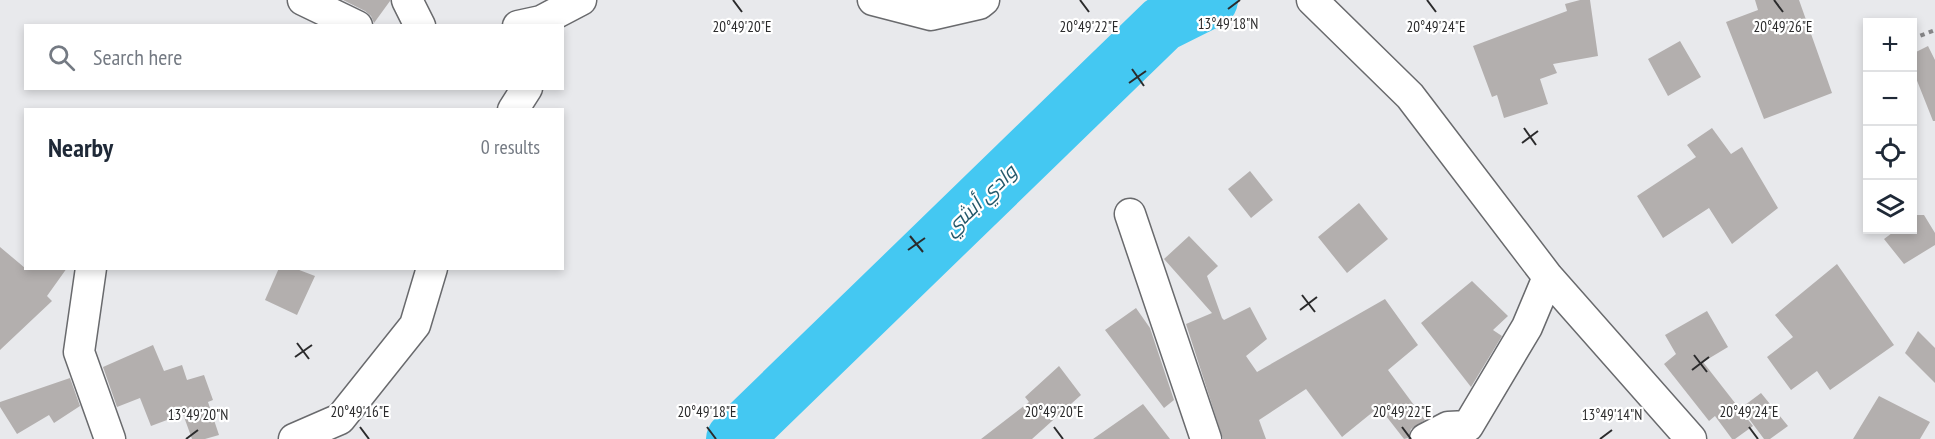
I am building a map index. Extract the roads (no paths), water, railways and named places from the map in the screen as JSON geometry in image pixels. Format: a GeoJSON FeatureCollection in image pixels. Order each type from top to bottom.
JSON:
{"type":"FeatureCollection","features":[{"type":"Feature","properties":{"kind":"street"},"geometry":{"type":"LineString","coordinates":[[303,0],[353,24]]}},
{"type":"Feature","properties":{"kind":"street"},"geometry":{"type":"LineString","coordinates":[[407,0],[419,24]]}},
{"type":"Feature","properties":{"kind":"street"},"geometry":{"type":"LineString","coordinates":[[535,18],[581,0]]}},
{"type":"Feature","properties":{"kind":"street"},"geometry":{"type":"LineString","coordinates":[[873,0],[931,15],[979,4],[984,0]]}},
{"type":"Feature","properties":{"kind":"street"},"geometry":{"type":"LineString","coordinates":[[1312,0],[1410,96],[1548,277],[1691,439]]}},
{"type":"Feature","properties":{"kind":"street"},"geometry":{"type":"LineString","coordinates":[[514,108],[526,90]]}},
{"type":"Feature","properties":{"kind":"street"},"geometry":{"type":"LineString","coordinates":[[1130,214],[1206,439]]}},
{"type":"Feature","properties":{"kind":"street"},"geometry":{"type":"LineString","coordinates":[[91,270],[79,352],[110,439]]}},
{"type":"Feature","properties":{"kind":"street"},"geometry":{"type":"LineString","coordinates":[[294,439],[340,418],[415,324],[431,270]]}},
{"type":"Feature","properties":{"kind":"street"},"geometry":{"type":"LineString","coordinates":[[1425,439],[1448,427],[1465,433],[1527,327],[1548,277]]}},
{"type":"Feature","properties":{"kind":"waterway","name":"وادي أبشي"},"geometry":{"type":"LineString","coordinates":[[734,439],[1162,24],[1210,0]]}}]}
